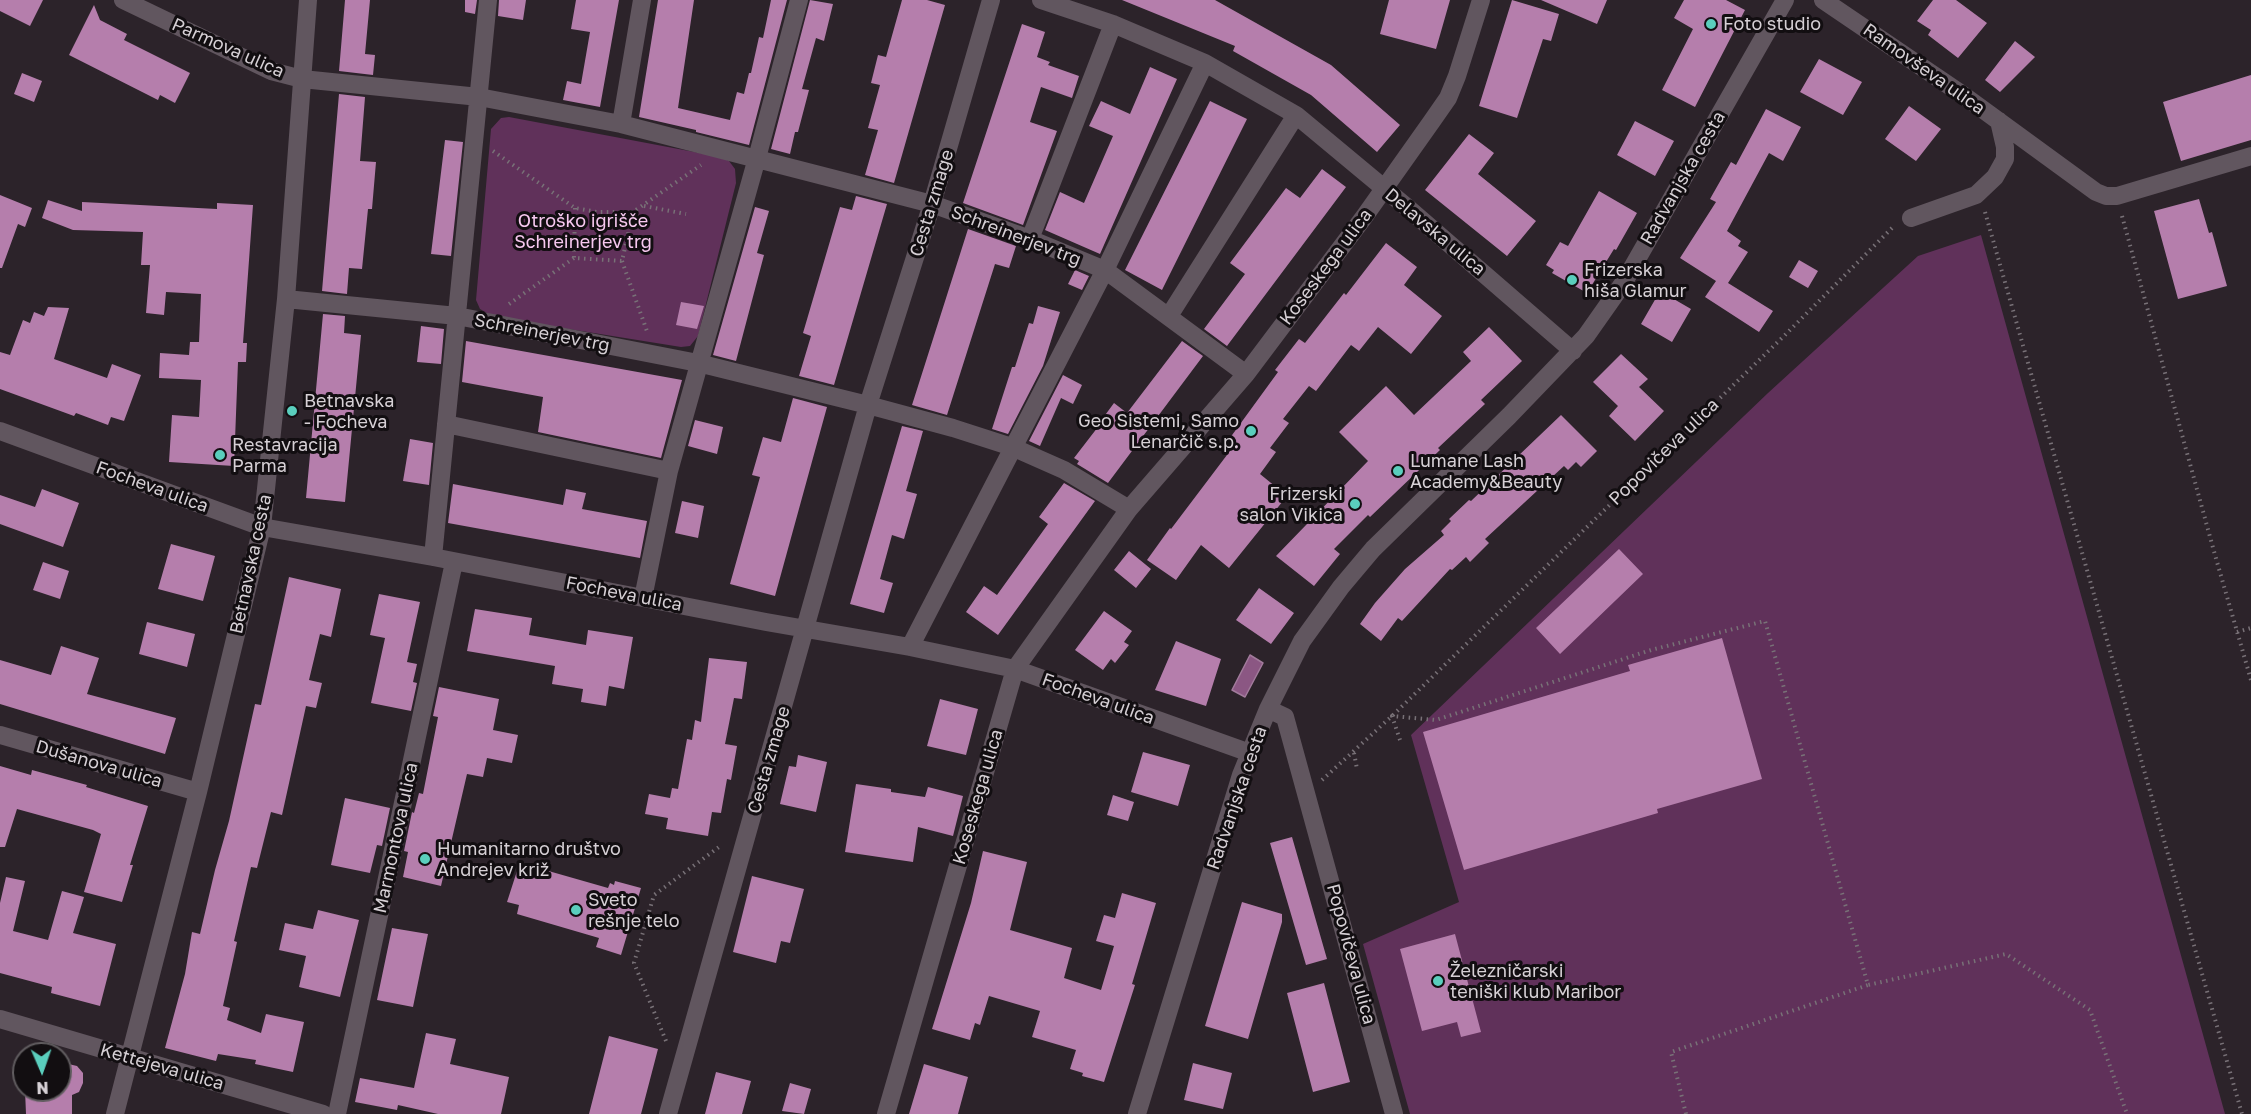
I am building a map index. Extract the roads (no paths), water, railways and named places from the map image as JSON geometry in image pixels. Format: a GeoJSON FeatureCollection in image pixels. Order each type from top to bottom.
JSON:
{"type":"FeatureCollection","features":[{"type":"Feature","properties":{"kind":"street","name":"Parmova ulica"},"geometry":{"type":"LineString","coordinates":[[123,0],[271,71],[302,79]]}},
{"type":"Feature","properties":{"kind":"street","name":"Betnavska cesta"},"geometry":{"type":"LineString","coordinates":[[115,1114],[198,792],[262,527],[285,299],[308,0]]}},
{"type":"Feature","properties":{"kind":"street","name":"Schreinerjev trg"},"geometry":{"type":"LineString","coordinates":[[433,557],[488,0]]}},
{"type":"Feature","properties":{"kind":"street"},"geometry":{"type":"LineString","coordinates":[[621,124],[642,0]]}},
{"type":"Feature","properties":{"kind":"street"},"geometry":{"type":"LineString","coordinates":[[643,598],[669,471],[799,0]]}},
{"type":"Feature","properties":{"kind":"street","name":"Cesta zmage"},"geometry":{"type":"LineString","coordinates":[[668,1114],[868,405],[932,204],[991,0]]}},
{"type":"Feature","properties":{"kind":"street","name":"Delavska ulica"},"geometry":{"type":"LineString","coordinates":[[1041,0],[1113,24],[1205,63],[1296,115],[1574,351]]}},
{"type":"Feature","properties":{"kind":"street","name":"Koseskega ulica"},"geometry":{"type":"LineString","coordinates":[[886,1114],[1015,669],[1130,509],[1246,374],[1364,217],[1448,98],[1481,0]]}},
{"type":"Feature","properties":{"kind":"street","name":"Radvanjska cesta"},"geometry":{"type":"LineString","coordinates":[[1137,1114],[1241,775],[1268,709],[1302,641],[1341,587],[1381,541],[1574,351],[1586,336],[1624,282],[1785,0]]}},
{"type":"Feature","properties":{"kind":"street","name":"Ramovševa ulica"},"geometry":{"type":"LineString","coordinates":[[1823,0],[2024,139],[2096,192],[2106,196],[2117,196],[2251,156]]}},
{"type":"Feature","properties":{"kind":"street"},"geometry":{"type":"LineString","coordinates":[[1030,239],[1113,24]]}},
{"type":"Feature","properties":{"kind":"street"},"geometry":{"type":"LineString","coordinates":[[910,647],[1105,270],[1205,63]]}},
{"type":"Feature","properties":{"kind":"street","name":"Schreinerjev trg"},"geometry":{"type":"LineString","coordinates":[[302,79],[478,98],[621,124],[932,204],[1030,239],[1105,270],[1246,374]]}},
{"type":"Feature","properties":{"kind":"street"},"geometry":{"type":"LineString","coordinates":[[1169,316],[1296,115]]}},
{"type":"Feature","properties":{"kind":"street"},"geometry":{"type":"LineString","coordinates":[[1911,218],[1977,195],[1995,177],[2005,159],[2005,147],[1999,122]]}},
{"type":"Feature","properties":{"kind":"street","name":"Schreinerjev trg"},"geometry":{"type":"LineString","coordinates":[[285,299],[457,316],[698,363],[868,405]]}},
{"type":"Feature","properties":{"kind":"street"},"geometry":{"type":"LineString","coordinates":[[868,405],[1012,447],[1064,470],[1130,509]]}},
{"type":"Feature","properties":{"kind":"street"},"geometry":{"type":"LineString","coordinates":[[446,424],[669,471]]}},
{"type":"Feature","properties":{"kind":"street","name":"Focheva ulica"},"geometry":{"type":"LineString","coordinates":[[0,431],[262,527],[433,557],[1015,669],[1250,753]]}},
{"type":"Feature","properties":{"kind":"street","name":"Marmontova ulica"},"geometry":{"type":"LineString","coordinates":[[336,1114],[454,562]]}},
{"type":"Feature","properties":{"kind":"street","name":"Popovičeva ulica"},"geometry":{"type":"LineString","coordinates":[[1268,709],[1285,717],[1394,1114]]}},
{"type":"Feature","properties":{"kind":"street","name":"Dušanova ulica"},"geometry":{"type":"LineString","coordinates":[[0,735],[198,792]]}},
{"type":"Feature","properties":{"kind":"street","name":"Kettejeva ulica"},"geometry":{"type":"LineString","coordinates":[[0,1019],[323,1114]]}},
{"type":"Feature","properties":{"kind":"place","name":"Foto studio"},"geometry":{"type":"Point","coordinates":[1711,24]}},
{"type":"Feature","properties":{"kind":"place","name":"Frizerska hiša Glamur"},"geometry":{"type":"Point","coordinates":[1572,280]}},
{"type":"Feature","properties":{"kind":"place","name":"Betnavska - Focheva"},"geometry":{"type":"Point","coordinates":[292,411]}},
{"type":"Feature","properties":{"kind":"place","name":"Geo Sistemi, Samo Lenarčič s.p."},"geometry":{"type":"Point","coordinates":[1251,431]}},
{"type":"Feature","properties":{"kind":"place","name":"Restavracija Parma"},"geometry":{"type":"Point","coordinates":[220,455]}},
{"type":"Feature","properties":{"kind":"place","name":"Lumane Lash Academy&Beauty"},"geometry":{"type":"Point","coordinates":[1398,471]}},
{"type":"Feature","properties":{"kind":"place","name":"Frizerski salon Vikica"},"geometry":{"type":"Point","coordinates":[1355,504]}},
{"type":"Feature","properties":{"kind":"place","name":"Humanitarno društvo Andrejev križ"},"geometry":{"type":"Point","coordinates":[425,859]}},
{"type":"Feature","properties":{"kind":"place","name":"Sveto rešnje telo"},"geometry":{"type":"Point","coordinates":[576,910]}},
{"type":"Feature","properties":{"kind":"place","name":"Železničarski teniški klub Maribor"},"geometry":{"type":"Point","coordinates":[1438,981]}},
{"type":"Feature","properties":{"kind":"park label","name":"Otroško igrišče Schreinerjev trg"},"geometry":{"type":"Point","coordinates":[583,231]}}]}
